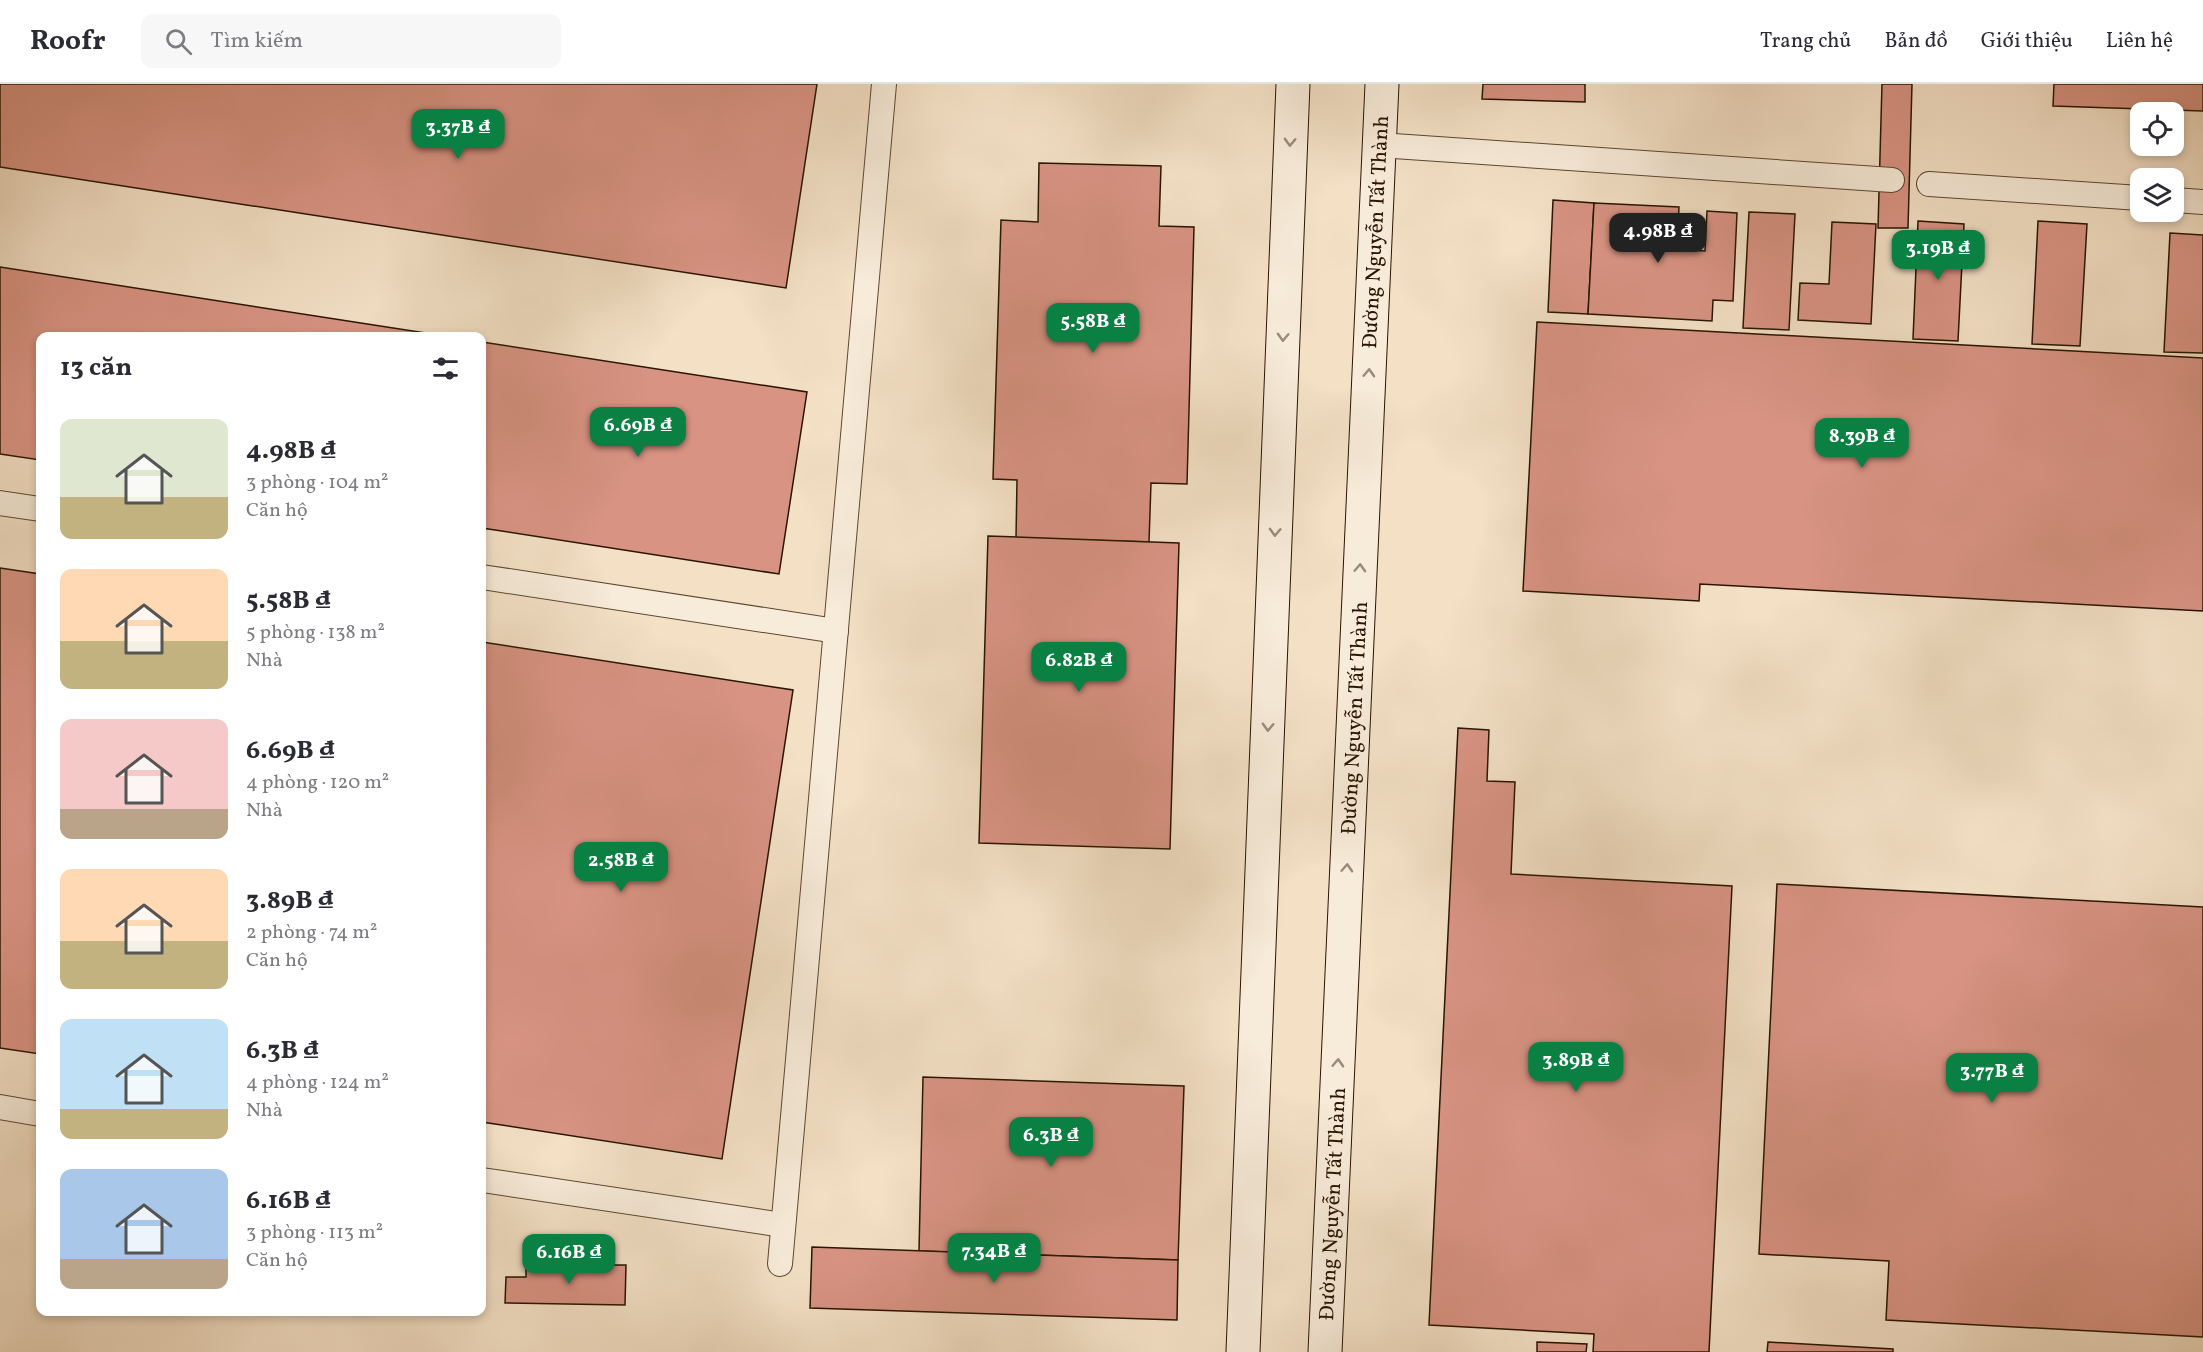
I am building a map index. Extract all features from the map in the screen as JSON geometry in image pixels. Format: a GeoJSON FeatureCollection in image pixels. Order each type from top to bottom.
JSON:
{"type":"FeatureCollection","features":[{"type":"Feature","properties":{"kind":"main road"},"geometry":{"type":"LineString","coordinates":[[1244,1352],[1293,84]]}},
{"type":"Feature","properties":{"kind":"main road","name":"Đường Nguyễn Tất Thành"},"geometry":{"type":"LineString","coordinates":[[1325,1352],[1382,84]]}},
{"type":"Feature","properties":{"kind":"lane"},"geometry":{"type":"LineString","coordinates":[[780,1264],[884,84]]}},
{"type":"Feature","properties":{"kind":"lane"},"geometry":{"type":"LineString","coordinates":[[1379,145],[1892,180]]}},
{"type":"Feature","properties":{"kind":"lane"},"geometry":{"type":"LineString","coordinates":[[1929,184],[2130,197]]}},
{"type":"Feature","properties":{"kind":"lane"},"geometry":{"type":"LineString","coordinates":[[2184,201],[2203,202]]}},
{"type":"Feature","properties":{"kind":"lane"},"geometry":{"type":"LineString","coordinates":[[0,503],[36,508]]}},
{"type":"Feature","properties":{"kind":"lane"},"geometry":{"type":"LineString","coordinates":[[486,578],[836,631]]}},
{"type":"Feature","properties":{"kind":"lane"},"geometry":{"type":"LineString","coordinates":[[0,1107],[36,1113]]}},
{"type":"Feature","properties":{"kind":"lane"},"geometry":{"type":"LineString","coordinates":[[486,1181],[783,1225]]}},
{"type":"Feature","properties":{"kind":"building"},"geometry":{"type":"Polygon","coordinates":[[[0,84],[817,84],[786,288],[0,167],[0,84]]]}},
{"type":"Feature","properties":{"kind":"building"},"geometry":{"type":"Polygon","coordinates":[[[1483,84],[1585,84],[1585,102],[1482,99],[1483,84]]]}},
{"type":"Feature","properties":{"kind":"building"},"geometry":{"type":"Polygon","coordinates":[[[1882,84],[1912,84],[1908,228],[1878,228],[1882,84]]]}},
{"type":"Feature","properties":{"kind":"building"},"geometry":{"type":"Polygon","coordinates":[[[2054,84],[2203,84],[2203,111],[2184,110],[2184,102],[2130,102],[2130,109],[2053,106],[2054,84]]]}},
{"type":"Feature","properties":{"kind":"building"},"geometry":{"type":"Polygon","coordinates":[[[1039,163],[1161,166],[1159,226],[1194,227],[1187,484],[1151,483],[1149,542],[1016,538],[1017,480],[993,479],[1001,220],[1038,222],[1039,163]]]}},
{"type":"Feature","properties":{"kind":"building"},"geometry":{"type":"Polygon","coordinates":[[[1553,200],[1594,203],[1588,314],[1548,312],[1553,200]]]}},
{"type":"Feature","properties":{"kind":"building"},"geometry":{"type":"Polygon","coordinates":[[[1594,203],[1679,207],[1677,249],[1705,251],[1707,211],[1737,213],[1733,301],[1713,300],[1712,321],[1588,314],[1594,203]]]}},
{"type":"Feature","properties":{"kind":"building"},"geometry":{"type":"Polygon","coordinates":[[[1749,212],[1795,214],[1789,330],[1743,328],[1749,212]]]}},
{"type":"Feature","properties":{"kind":"building"},"geometry":{"type":"Polygon","coordinates":[[[1918,221],[1964,224],[1958,341],[1913,339],[1918,221]]]}},
{"type":"Feature","properties":{"kind":"building"},"geometry":{"type":"Polygon","coordinates":[[[2038,221],[2087,224],[2080,346],[2032,344],[2038,221]]]}},
{"type":"Feature","properties":{"kind":"building"},"geometry":{"type":"Polygon","coordinates":[[[1832,222],[1876,224],[1871,324],[1798,320],[1800,283],[1829,284],[1832,222]]]}},
{"type":"Feature","properties":{"kind":"building"},"geometry":{"type":"Polygon","coordinates":[[[2170,233],[2203,235],[2203,353],[2164,352],[2170,233]]]}},
{"type":"Feature","properties":{"kind":"building"},"geometry":{"type":"Polygon","coordinates":[[[0,267],[419,332],[36,332],[36,459],[0,454],[0,267]]]}},
{"type":"Feature","properties":{"kind":"building"},"geometry":{"type":"Polygon","coordinates":[[[1537,322],[2203,358],[2203,611],[1700,584],[1699,601],[1523,591],[1537,322]]]}},
{"type":"Feature","properties":{"kind":"building"},"geometry":{"type":"Polygon","coordinates":[[[486,343],[807,392],[779,574],[486,529],[486,343]]]}},
{"type":"Feature","properties":{"kind":"building"},"geometry":{"type":"Polygon","coordinates":[[[988,536],[1179,543],[1170,849],[979,843],[988,536]]]}},
{"type":"Feature","properties":{"kind":"building"},"geometry":{"type":"Polygon","coordinates":[[[0,568],[36,573],[36,1053],[0,1048],[0,568]]]}},
{"type":"Feature","properties":{"kind":"building"},"geometry":{"type":"Polygon","coordinates":[[[486,643],[793,690],[722,1159],[486,1123],[486,643]]]}},
{"type":"Feature","properties":{"kind":"building"},"geometry":{"type":"Polygon","coordinates":[[[1458,728],[1489,730],[1487,781],[1515,782],[1511,874],[1732,886],[1709,1352],[1593,1352],[1594,1334],[1429,1325],[1458,728]]]}},
{"type":"Feature","properties":{"kind":"building"},"geometry":{"type":"Polygon","coordinates":[[[1777,884],[2203,907],[2203,1337],[1886,1320],[1889,1261],[1759,1254],[1777,884]]]}},
{"type":"Feature","properties":{"kind":"building"},"geometry":{"type":"Polygon","coordinates":[[[923,1077],[1184,1086],[1178,1260],[919,1251],[923,1077]]]}},
{"type":"Feature","properties":{"kind":"building"},"geometry":{"type":"Polygon","coordinates":[[[812,1247],[1178,1260],[1177,1320],[810,1308],[812,1247]]]}},
{"type":"Feature","properties":{"kind":"building"},"geometry":{"type":"Polygon","coordinates":[[[526,1265],[626,1265],[625,1305],[505,1303],[506,1277],[526,1277],[526,1265]]]}},
{"type":"Feature","properties":{"kind":"building"},"geometry":{"type":"Polygon","coordinates":[[[1537,1342],[1587,1344],[1586,1352],[1537,1352],[1537,1342]]]}},
{"type":"Feature","properties":{"kind":"building"},"geometry":{"type":"Polygon","coordinates":[[[1768,1342],[1893,1349],[1893,1352],[1767,1352],[1768,1342]]]}}]}
